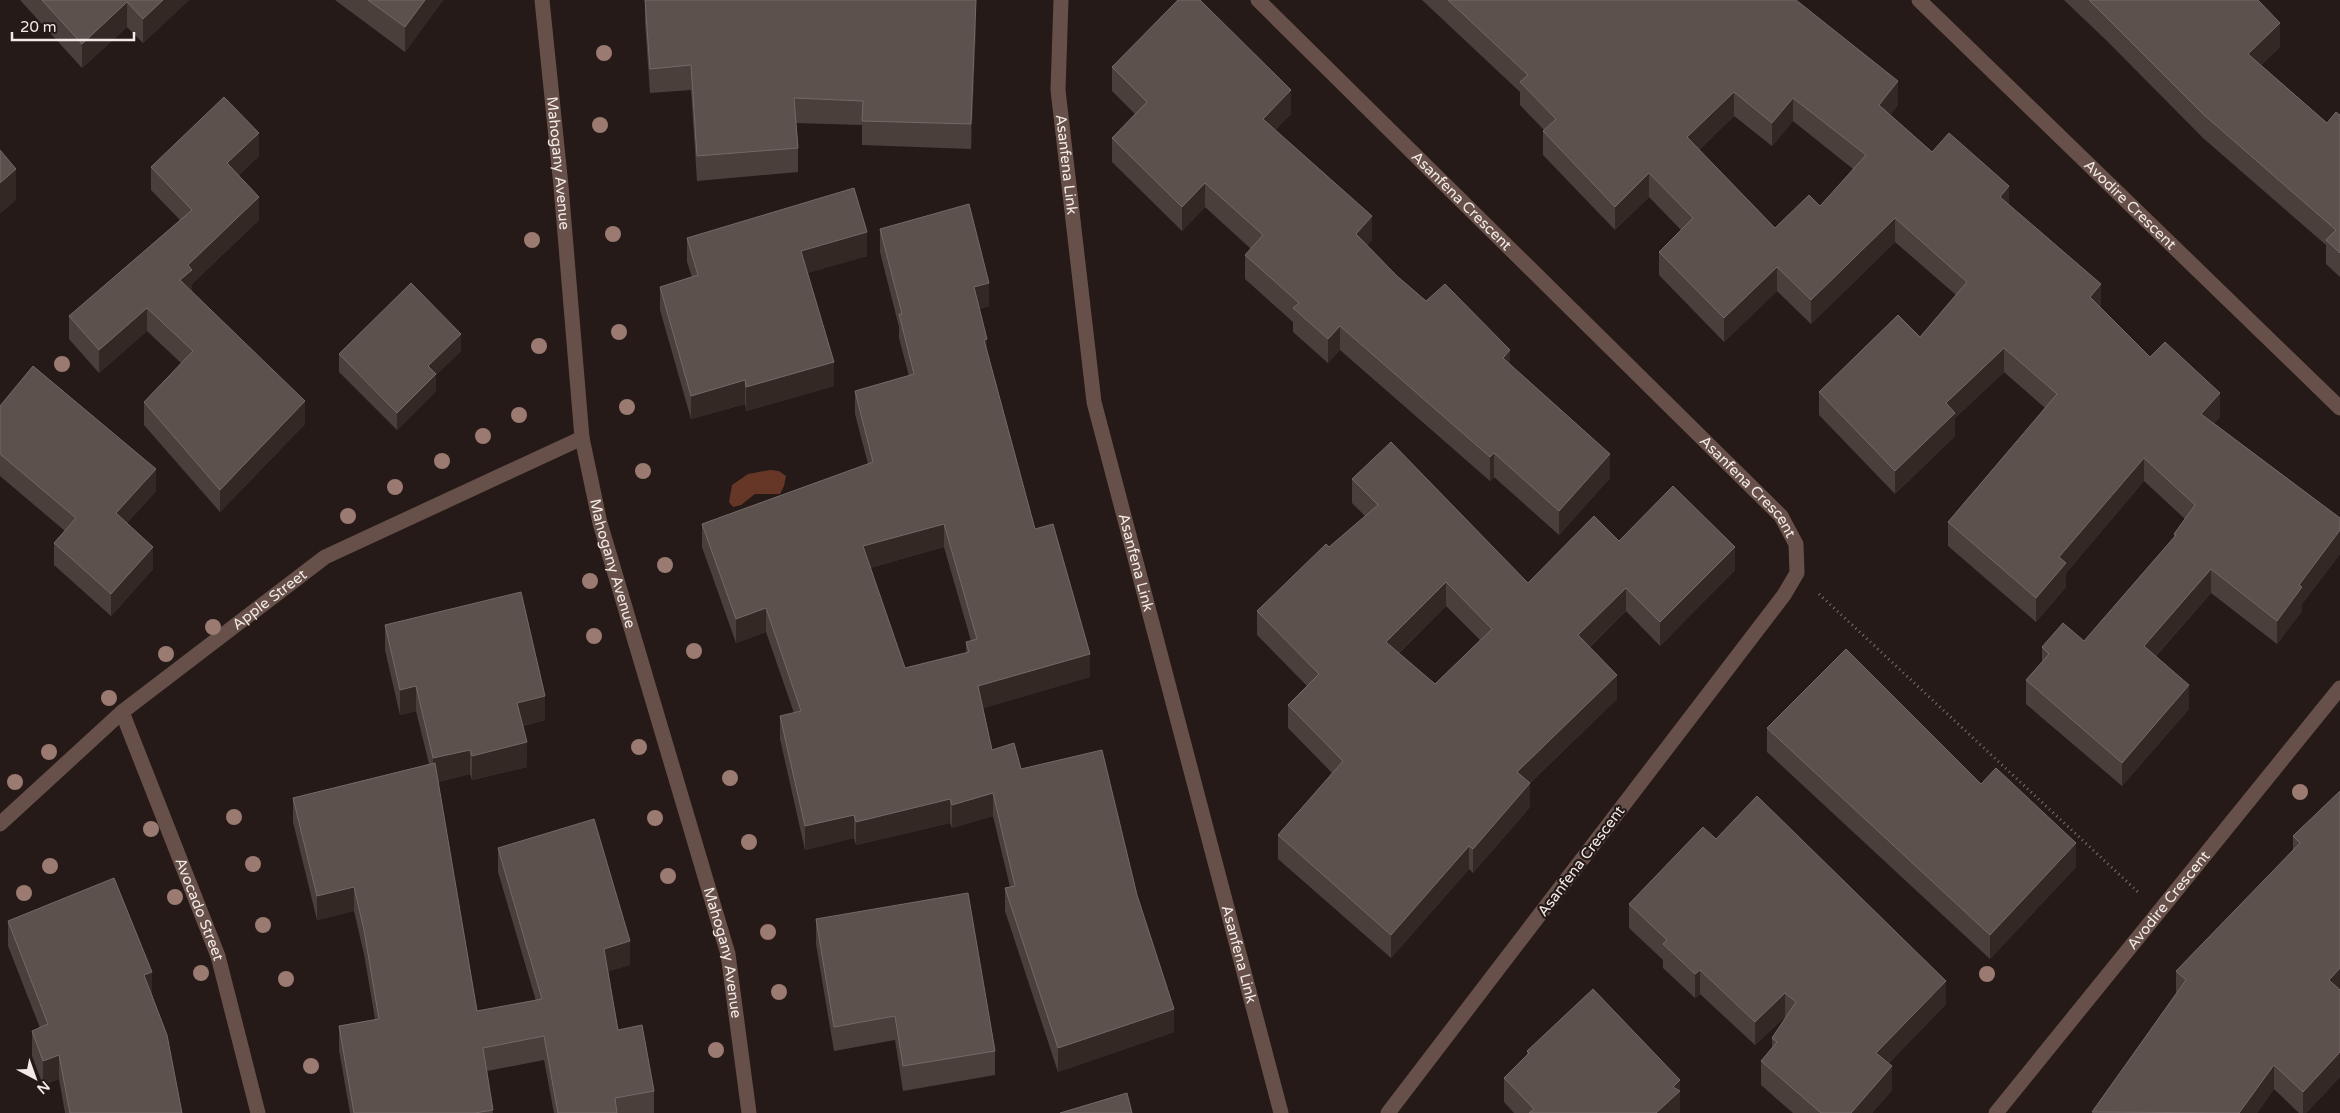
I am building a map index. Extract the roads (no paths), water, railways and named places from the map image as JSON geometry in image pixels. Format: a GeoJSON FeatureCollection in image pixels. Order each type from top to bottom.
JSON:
{"type":"FeatureCollection","features":[{"type":"Feature","properties":{"kind":"street","name":"Mahogany Avenue"},"geometry":{"type":"LineString","coordinates":[[542,0],[561,186],[582,438],[600,523],[728,954],[749,1113]]}},
{"type":"Feature","properties":{"kind":"street","name":"Asanfena Link"},"geometry":{"type":"LineString","coordinates":[[1061,0],[1058,90],[1094,402],[1281,1113]]}},
{"type":"Feature","properties":{"kind":"street","name":"Asanfena Crescent"},"geometry":{"type":"LineString","coordinates":[[1258,0],[1781,516],[1796,544],[1797,573],[1784,594],[1388,1113]]}},
{"type":"Feature","properties":{"kind":"street","name":"Avodire Crescent"},"geometry":{"type":"LineString","coordinates":[[1919,0],[2340,408]]}},
{"type":"Feature","properties":{"kind":"street","name":"Apple Street"},"geometry":{"type":"LineString","coordinates":[[0,824],[122,712],[325,557],[582,438]]}},
{"type":"Feature","properties":{"kind":"street","name":"Avodire Crescent"},"geometry":{"type":"LineString","coordinates":[[1996,1113],[2340,688]]}},
{"type":"Feature","properties":{"kind":"street","name":"Avocado Street"},"geometry":{"type":"LineString","coordinates":[[122,712],[218,956],[258,1113]]}}]}
